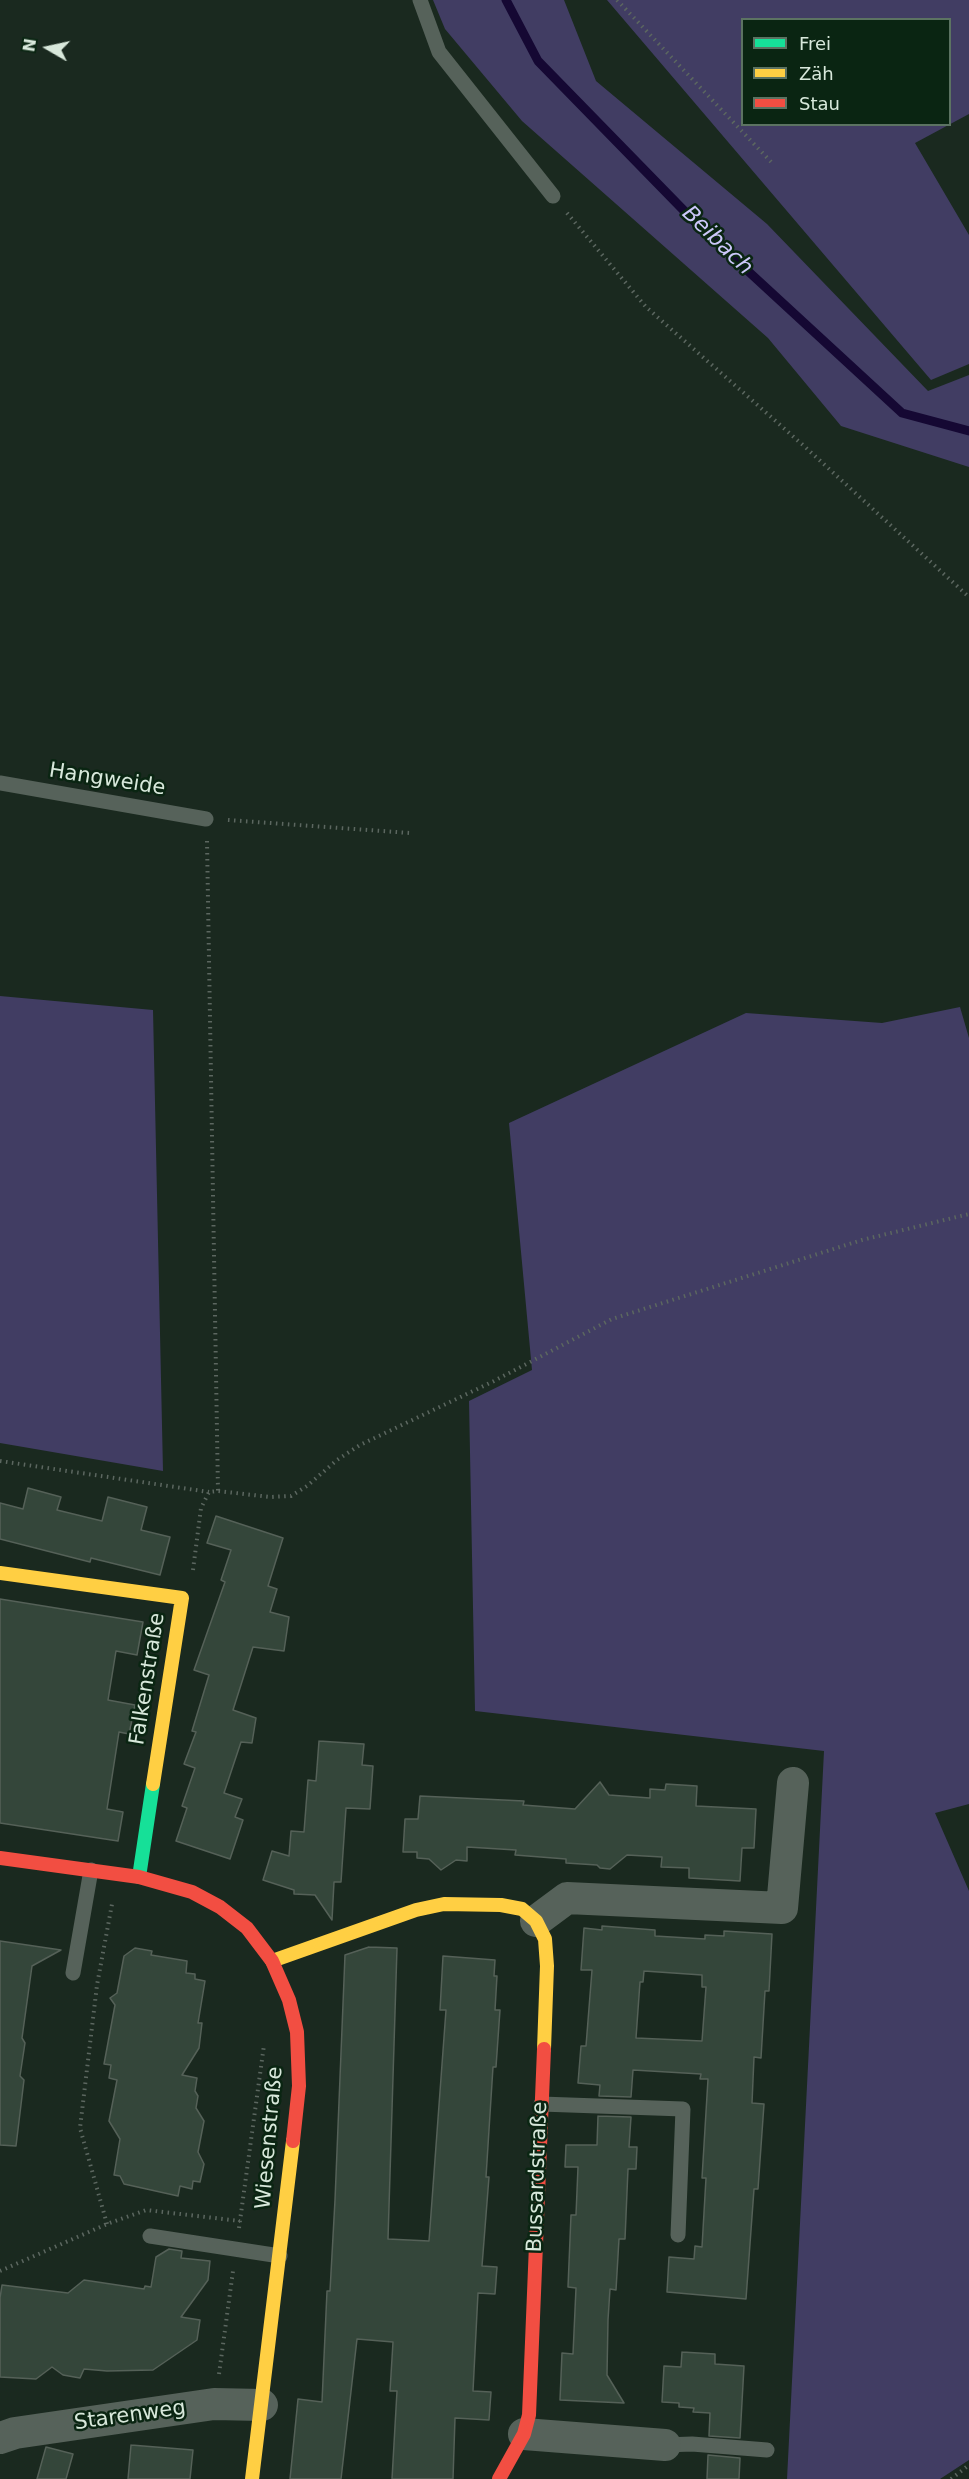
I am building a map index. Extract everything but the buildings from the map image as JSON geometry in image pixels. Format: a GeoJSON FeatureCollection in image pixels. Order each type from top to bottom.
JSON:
{"type":"FeatureCollection","features":[{"type":"Feature","properties":{"kind":"street","name":"Falkenstraße"},"geometry":{"type":"LineString","coordinates":[[0,1573],[182,1598],[139,1877]]}},
{"type":"Feature","properties":{"kind":"street"},"geometry":{"type":"LineString","coordinates":[[272,1961],[416,1910],[444,1904],[501,1905],[522,1909],[536,1921],[567,1898],[782,1908],[794,1783]]}},
{"type":"Feature","properties":{"kind":"street","name":"Wiesenstraße"},"geometry":{"type":"LineString","coordinates":[[0,1858],[139,1877],[192,1892],[220,1907],[247,1928],[272,1961],[289,2000],[297,2032],[299,2086],[252,2479]]}},
{"type":"Feature","properties":{"kind":"street","name":"Bussardstraße"},"geometry":{"type":"LineString","coordinates":[[499,2479],[524,2434],[529,2415],[548,1966],[545,1939],[536,1921]]}},
{"type":"Feature","properties":{"kind":"street","name":"Starenweg"},"geometry":{"type":"LineString","coordinates":[[0,2438],[15,2433],[214,2404],[262,2405]]}},
{"type":"Feature","properties":{"kind":"street"},"geometry":{"type":"LineString","coordinates":[[524,2434],[665,2445]]}},
{"type":"Feature","properties":{"kind":"lane"},"geometry":{"type":"LineString","coordinates":[[420,0],[439,52],[553,196]]}},
{"type":"Feature","properties":{"kind":"lane","name":"Hangweide"},"geometry":{"type":"LineString","coordinates":[[0,783],[206,819]]}},
{"type":"Feature","properties":{"kind":"lane"},"geometry":{"type":"LineString","coordinates":[[73,1973],[91,1870]]}},
{"type":"Feature","properties":{"kind":"lane"},"geometry":{"type":"LineString","coordinates":[[541,2104],[683,2109],[678,2235]]}},
{"type":"Feature","properties":{"kind":"lane"},"geometry":{"type":"LineString","coordinates":[[150,2236],[280,2256]]}},
{"type":"Feature","properties":{"kind":"lane"},"geometry":{"type":"LineString","coordinates":[[665,2445],[692,2444],[767,2450]]}},
{"type":"Feature","properties":{"kind":"path"},"geometry":{"type":"LineString","coordinates":[[617,0],[774,165]]}},
{"type":"Feature","properties":{"kind":"path"},"geometry":{"type":"LineString","coordinates":[[553,196],[646,307],[804,446],[969,597]]}},
{"type":"Feature","properties":{"kind":"path"},"geometry":{"type":"LineString","coordinates":[[219,1491],[206,819],[410,833]]}},
{"type":"Feature","properties":{"kind":"path"},"geometry":{"type":"LineString","coordinates":[[0,1461],[208,1492],[219,1491],[270,1497],[291,1496],[360,1445],[494,1381],[612,1319],[862,1240],[969,1214]]}},
{"type":"Feature","properties":{"kind":"path"},"geometry":{"type":"LineString","coordinates":[[182,1598],[190,1583],[201,1508],[208,1492]]}},
{"type":"Feature","properties":{"kind":"path"},"geometry":{"type":"LineString","coordinates":[[107,2224],[80,2128],[97,1985],[118,1874]]}},
{"type":"Feature","properties":{"kind":"path"},"geometry":{"type":"LineString","coordinates":[[214,2404],[264,2038]]}},
{"type":"Feature","properties":{"kind":"path"},"geometry":{"type":"LineString","coordinates":[[0,2271],[107,2224],[146,2210],[240,2221]]}},
{"type":"Feature","properties":{"kind":"path"},"geometry":{"type":"LineString","coordinates":[[951,2479],[969,2465]]}},
{"type":"Feature","properties":{"kind":"shaded area"},"geometry":{"type":"Polygon","coordinates":[[[433,0],[564,0],[596,81],[767,224],[928,391],[969,375],[969,467],[841,426],[768,338],[522,121],[445,29],[433,0]]]}},
{"type":"Feature","properties":{"kind":"shaded area"},"geometry":{"type":"Polygon","coordinates":[[[607,0],[969,0],[969,114],[951,124],[951,18],[741,18],[741,126],[947,126],[915,143],[969,235],[969,364],[931,380],[607,0]]]}},
{"type":"Feature","properties":{"kind":"shaded area"},"geometry":{"type":"Polygon","coordinates":[[[0,996],[153,1010],[163,1471],[0,1443],[0,996]]]}},
{"type":"Feature","properties":{"kind":"shaded area"},"geometry":{"type":"Polygon","coordinates":[[[960,1007],[969,1038],[969,1804],[935,1813],[969,1891],[969,2460],[940,2479],[787,2479],[824,1751],[475,1711],[469,1401],[532,1370],[509,1123],[746,1013],[882,1023],[960,1007]]]}},
{"type":"Feature","properties":{"kind":"waterway","name":"Beibach"},"geometry":{"type":"LineString","coordinates":[[506,0],[538,61],[698,225],[902,413],[969,431]]}},
{"type":"Feature","properties":{"kind":"traffic: fast"},"geometry":{"type":"LineString","coordinates":[[139,1877],[153,1784]]}},
{"type":"Feature","properties":{"kind":"traffic: slow"},"geometry":{"type":"LineString","coordinates":[[0,1573],[182,1598],[153,1784]]}},
{"type":"Feature","properties":{"kind":"traffic: slow"},"geometry":{"type":"LineString","coordinates":[[272,1961],[416,1910],[444,1904],[501,1905],[522,1909],[536,1921],[545,1939],[547,1966],[544,2049]]}},
{"type":"Feature","properties":{"kind":"traffic: slow"},"geometry":{"type":"LineString","coordinates":[[252,2479],[293,2141]]}},
{"type":"Feature","properties":{"kind":"traffic: jam"},"geometry":{"type":"LineString","coordinates":[[0,1858],[139,1877],[192,1892],[220,1907],[247,1928],[272,1961],[289,2000],[297,2032],[299,2086],[293,2141]]}},
{"type":"Feature","properties":{"kind":"traffic: jam"},"geometry":{"type":"LineString","coordinates":[[499,2479],[524,2434],[529,2415],[544,2049]]}}]}
